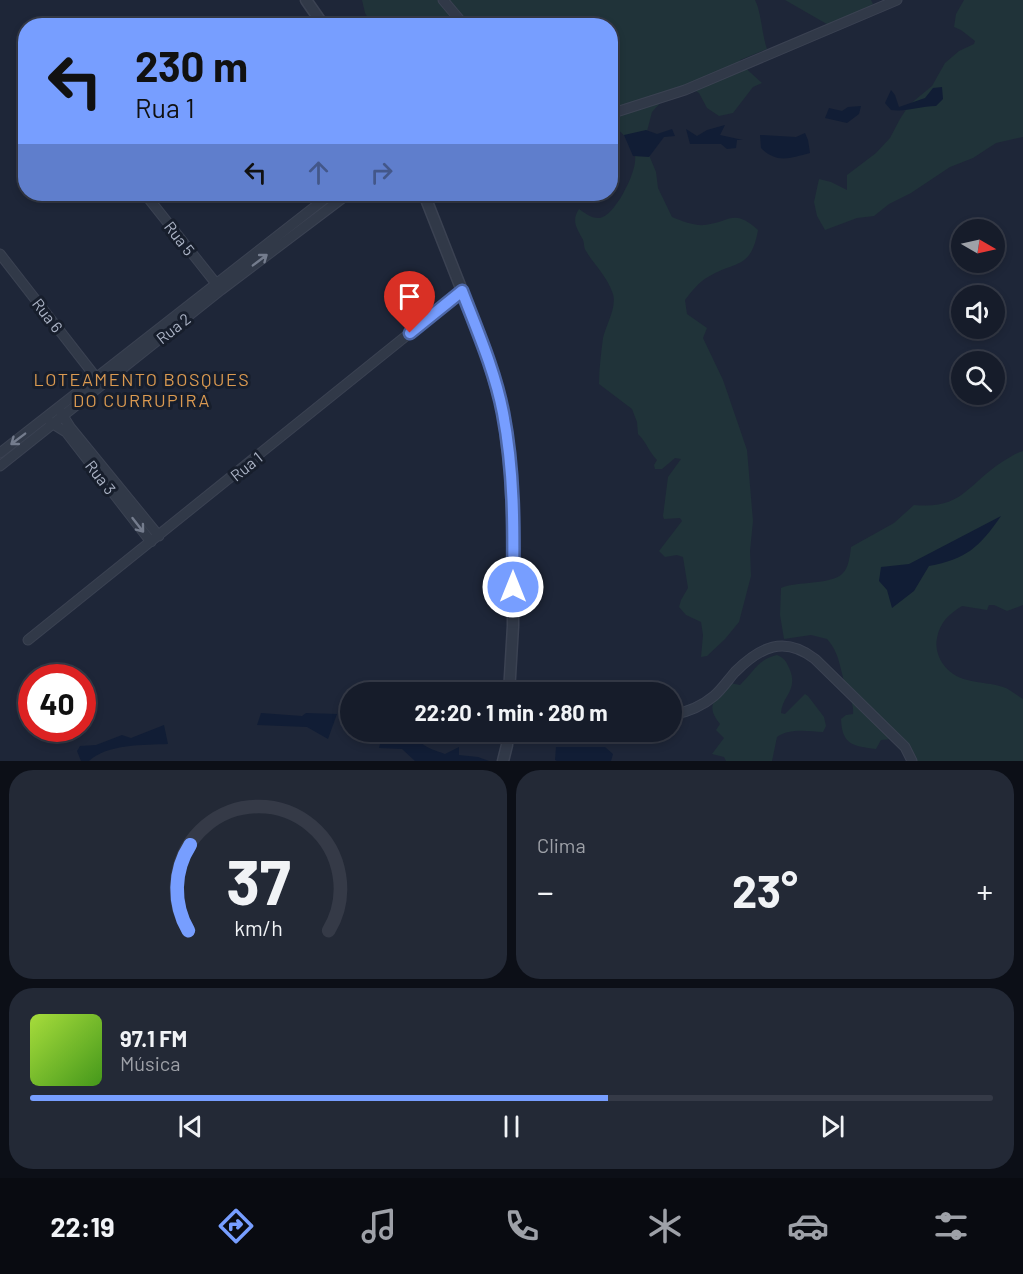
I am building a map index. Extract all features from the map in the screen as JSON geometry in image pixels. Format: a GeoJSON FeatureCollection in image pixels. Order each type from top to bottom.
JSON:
{"type":"FeatureCollection","features":[{"type":"Feature","properties":{"kind":"street"},"geometry":{"type":"LineString","coordinates":[[306,0],[318,18]]}},
{"type":"Feature","properties":{"kind":"street"},"geometry":{"type":"LineString","coordinates":[[443,0],[458,18]]}},
{"type":"Feature","properties":{"kind":"street"},"geometry":{"type":"LineString","coordinates":[[618,111],[685,90],[897,0]]}},
{"type":"Feature","properties":{"kind":"street","name":"Rua 5"},"geometry":{"type":"LineString","coordinates":[[151,201],[218,286]]}},
{"type":"Feature","properties":{"kind":"street","name":"Rua 2"},"geometry":{"type":"LineString","coordinates":[[0,453],[61,412],[322,201]]}},
{"type":"Feature","properties":{"kind":"street","name":"Rua 2"},"geometry":{"type":"LineString","coordinates":[[218,286],[334,201]]}},
{"type":"Feature","properties":{"kind":"street"},"geometry":{"type":"LineString","coordinates":[[427,201],[485,349],[507,434],[513,529],[513,626],[510,682]]}},
{"type":"Feature","properties":{"kind":"street","name":"Rua 6"},"geometry":{"type":"LineString","coordinates":[[0,254],[99,380]]}},
{"type":"Feature","properties":{"kind":"street","name":"Rua 1"},"geometry":{"type":"LineString","coordinates":[[28,640],[462,291]]}},
{"type":"Feature","properties":{"kind":"street","name":"Rua 3"},"geometry":{"type":"LineString","coordinates":[[61,412],[155,539]]}},
{"type":"Feature","properties":{"kind":"street","name":"Rua 2"},"geometry":{"type":"LineString","coordinates":[[0,466],[49,421]]}},
{"type":"Feature","properties":{"kind":"street","name":"Rua 3"},"geometry":{"type":"LineString","coordinates":[[49,421],[66,432],[155,539]]}},
{"type":"Feature","properties":{"kind":"street"},"geometry":{"type":"LineString","coordinates":[[682,712],[705,703],[735,672],[761,651],[775,646],[794,646],[815,659],[905,747],[912,761]]}},
{"type":"Feature","properties":{"kind":"street"},"geometry":{"type":"LineString","coordinates":[[503,761],[507,745]]}},
{"type":"Feature","properties":{"kind":"street"},"geometry":{"type":"LineString","coordinates":[[507,745],[511,761]]}},
{"type":"Feature","properties":{"kind":"shaded area"},"geometry":{"type":"Polygon","coordinates":[[[362,0],[755,0],[767,49],[740,60],[741,64],[762,83],[753,87],[733,113],[719,116],[707,108],[699,93],[687,86],[673,89],[652,112],[644,143],[656,172],[658,188],[672,217],[701,225],[737,218],[750,223],[758,230],[755,243],[746,258],[705,279],[685,300],[687,314],[707,328],[703,338],[723,380],[747,450],[753,521],[750,551],[751,576],[739,622],[707,656],[701,657],[703,635],[701,622],[686,615],[679,607],[688,588],[683,557],[677,555],[665,557],[659,551],[682,521],[680,518],[664,519],[663,516],[668,477],[681,459],[675,458],[662,469],[655,469],[654,465],[657,460],[638,434],[637,422],[632,409],[599,384],[603,338],[614,299],[608,282],[585,249],[575,217],[579,209],[594,218],[606,215],[624,192],[635,163],[634,151],[618,130],[618,18],[368,18],[362,0]]]}},
{"type":"Feature","properties":{"kind":"shaded area"},"geometry":{"type":"Polygon","coordinates":[[[785,0],[871,0],[873,4],[832,27],[785,0]]]}},
{"type":"Feature","properties":{"kind":"shaded area"},"geometry":{"type":"Polygon","coordinates":[[[964,0],[1023,0],[1023,137],[996,143],[973,158],[950,167],[911,193],[889,204],[874,216],[857,218],[825,230],[817,216],[814,202],[819,179],[847,190],[847,175],[876,153],[890,138],[909,105],[932,86],[945,63],[959,51],[974,44],[975,41],[954,27],[956,14],[964,0]]]}},
{"type":"Feature","properties":{"kind":"shaded area"},"geometry":{"type":"Polygon","coordinates":[[[1023,451],[1023,605],[1007,611],[994,605],[989,605],[987,610],[962,606],[949,615],[943,623],[938,632],[936,645],[941,661],[949,671],[963,679],[1003,687],[1023,699],[1023,761],[911,761],[892,739],[881,740],[876,749],[850,743],[844,734],[841,719],[853,714],[853,707],[835,650],[827,639],[811,635],[784,639],[780,615],[781,588],[837,577],[846,568],[851,547],[894,523],[914,505],[943,503],[963,494],[990,470],[1023,451]]]}},
{"type":"Feature","properties":{"kind":"shaded area"},"geometry":{"type":"Polygon","coordinates":[[[777,655],[785,661],[792,677],[791,688],[781,713],[785,714],[805,694],[824,717],[826,726],[823,732],[799,731],[782,734],[777,737],[772,761],[726,761],[724,757],[712,754],[724,738],[716,730],[720,724],[712,708],[725,682],[740,685],[760,663],[777,655]]]}},
{"type":"Feature","properties":{"kind":"water"},"geometry":{"type":"Polygon","coordinates":[[[942,87],[943,99],[936,106],[891,110],[885,103],[891,90],[899,107],[925,98],[933,88],[942,87]]]}},
{"type":"Feature","properties":{"kind":"water"},"geometry":{"type":"Polygon","coordinates":[[[861,106],[859,114],[847,123],[825,118],[829,108],[842,111],[848,107],[861,106]]]}},
{"type":"Feature","properties":{"kind":"water"},"geometry":{"type":"Polygon","coordinates":[[[725,125],[720,135],[743,140],[737,140],[736,148],[727,149],[721,144],[690,144],[686,129],[697,136],[707,130],[725,125]]]}},
{"type":"Feature","properties":{"kind":"water"},"geometry":{"type":"Polygon","coordinates":[[[672,129],[675,136],[664,137],[649,157],[633,156],[624,135],[646,130],[657,134],[672,129]]]}},
{"type":"Feature","properties":{"kind":"water"},"geometry":{"type":"Polygon","coordinates":[[[805,133],[810,153],[790,158],[778,158],[761,148],[760,135],[796,137],[805,133]]]}},
{"type":"Feature","properties":{"kind":"water"},"geometry":{"type":"Polygon","coordinates":[[[1001,516],[986,536],[971,550],[953,560],[929,566],[914,591],[892,608],[887,590],[879,581],[881,567],[909,564],[1001,516]]]}},
{"type":"Feature","properties":{"kind":"water"},"geometry":{"type":"Polygon","coordinates":[[[261,713],[302,716],[306,713],[337,714],[328,739],[307,727],[257,725],[261,713]]]}},
{"type":"Feature","properties":{"kind":"water"},"geometry":{"type":"Polygon","coordinates":[[[164,725],[168,744],[116,748],[97,755],[89,761],[81,761],[77,751],[80,746],[96,745],[122,735],[131,738],[164,725]]]}},
{"type":"Feature","properties":{"kind":"water"},"geometry":{"type":"Polygon","coordinates":[[[380,742],[421,742],[445,754],[459,747],[459,755],[489,761],[415,761],[402,749],[379,748],[380,742]]]}},
{"type":"Feature","properties":{"kind":"water"},"geometry":{"type":"Polygon","coordinates":[[[556,747],[605,747],[613,754],[611,761],[557,761],[555,760],[556,747]]]}},
{"type":"Feature","properties":{"kind":"district","name":"LOTEAMENTO BOSQUES DO CURRUPIRA"},"geometry":{"type":"Point","coordinates":[142,389]}},
{"type":"Feature","properties":{"kind":"route"},"geometry":{"type":"LineString","coordinates":[[410,333],[462,291],[485,349],[507,434],[513,529],[513,587]]}}]}
